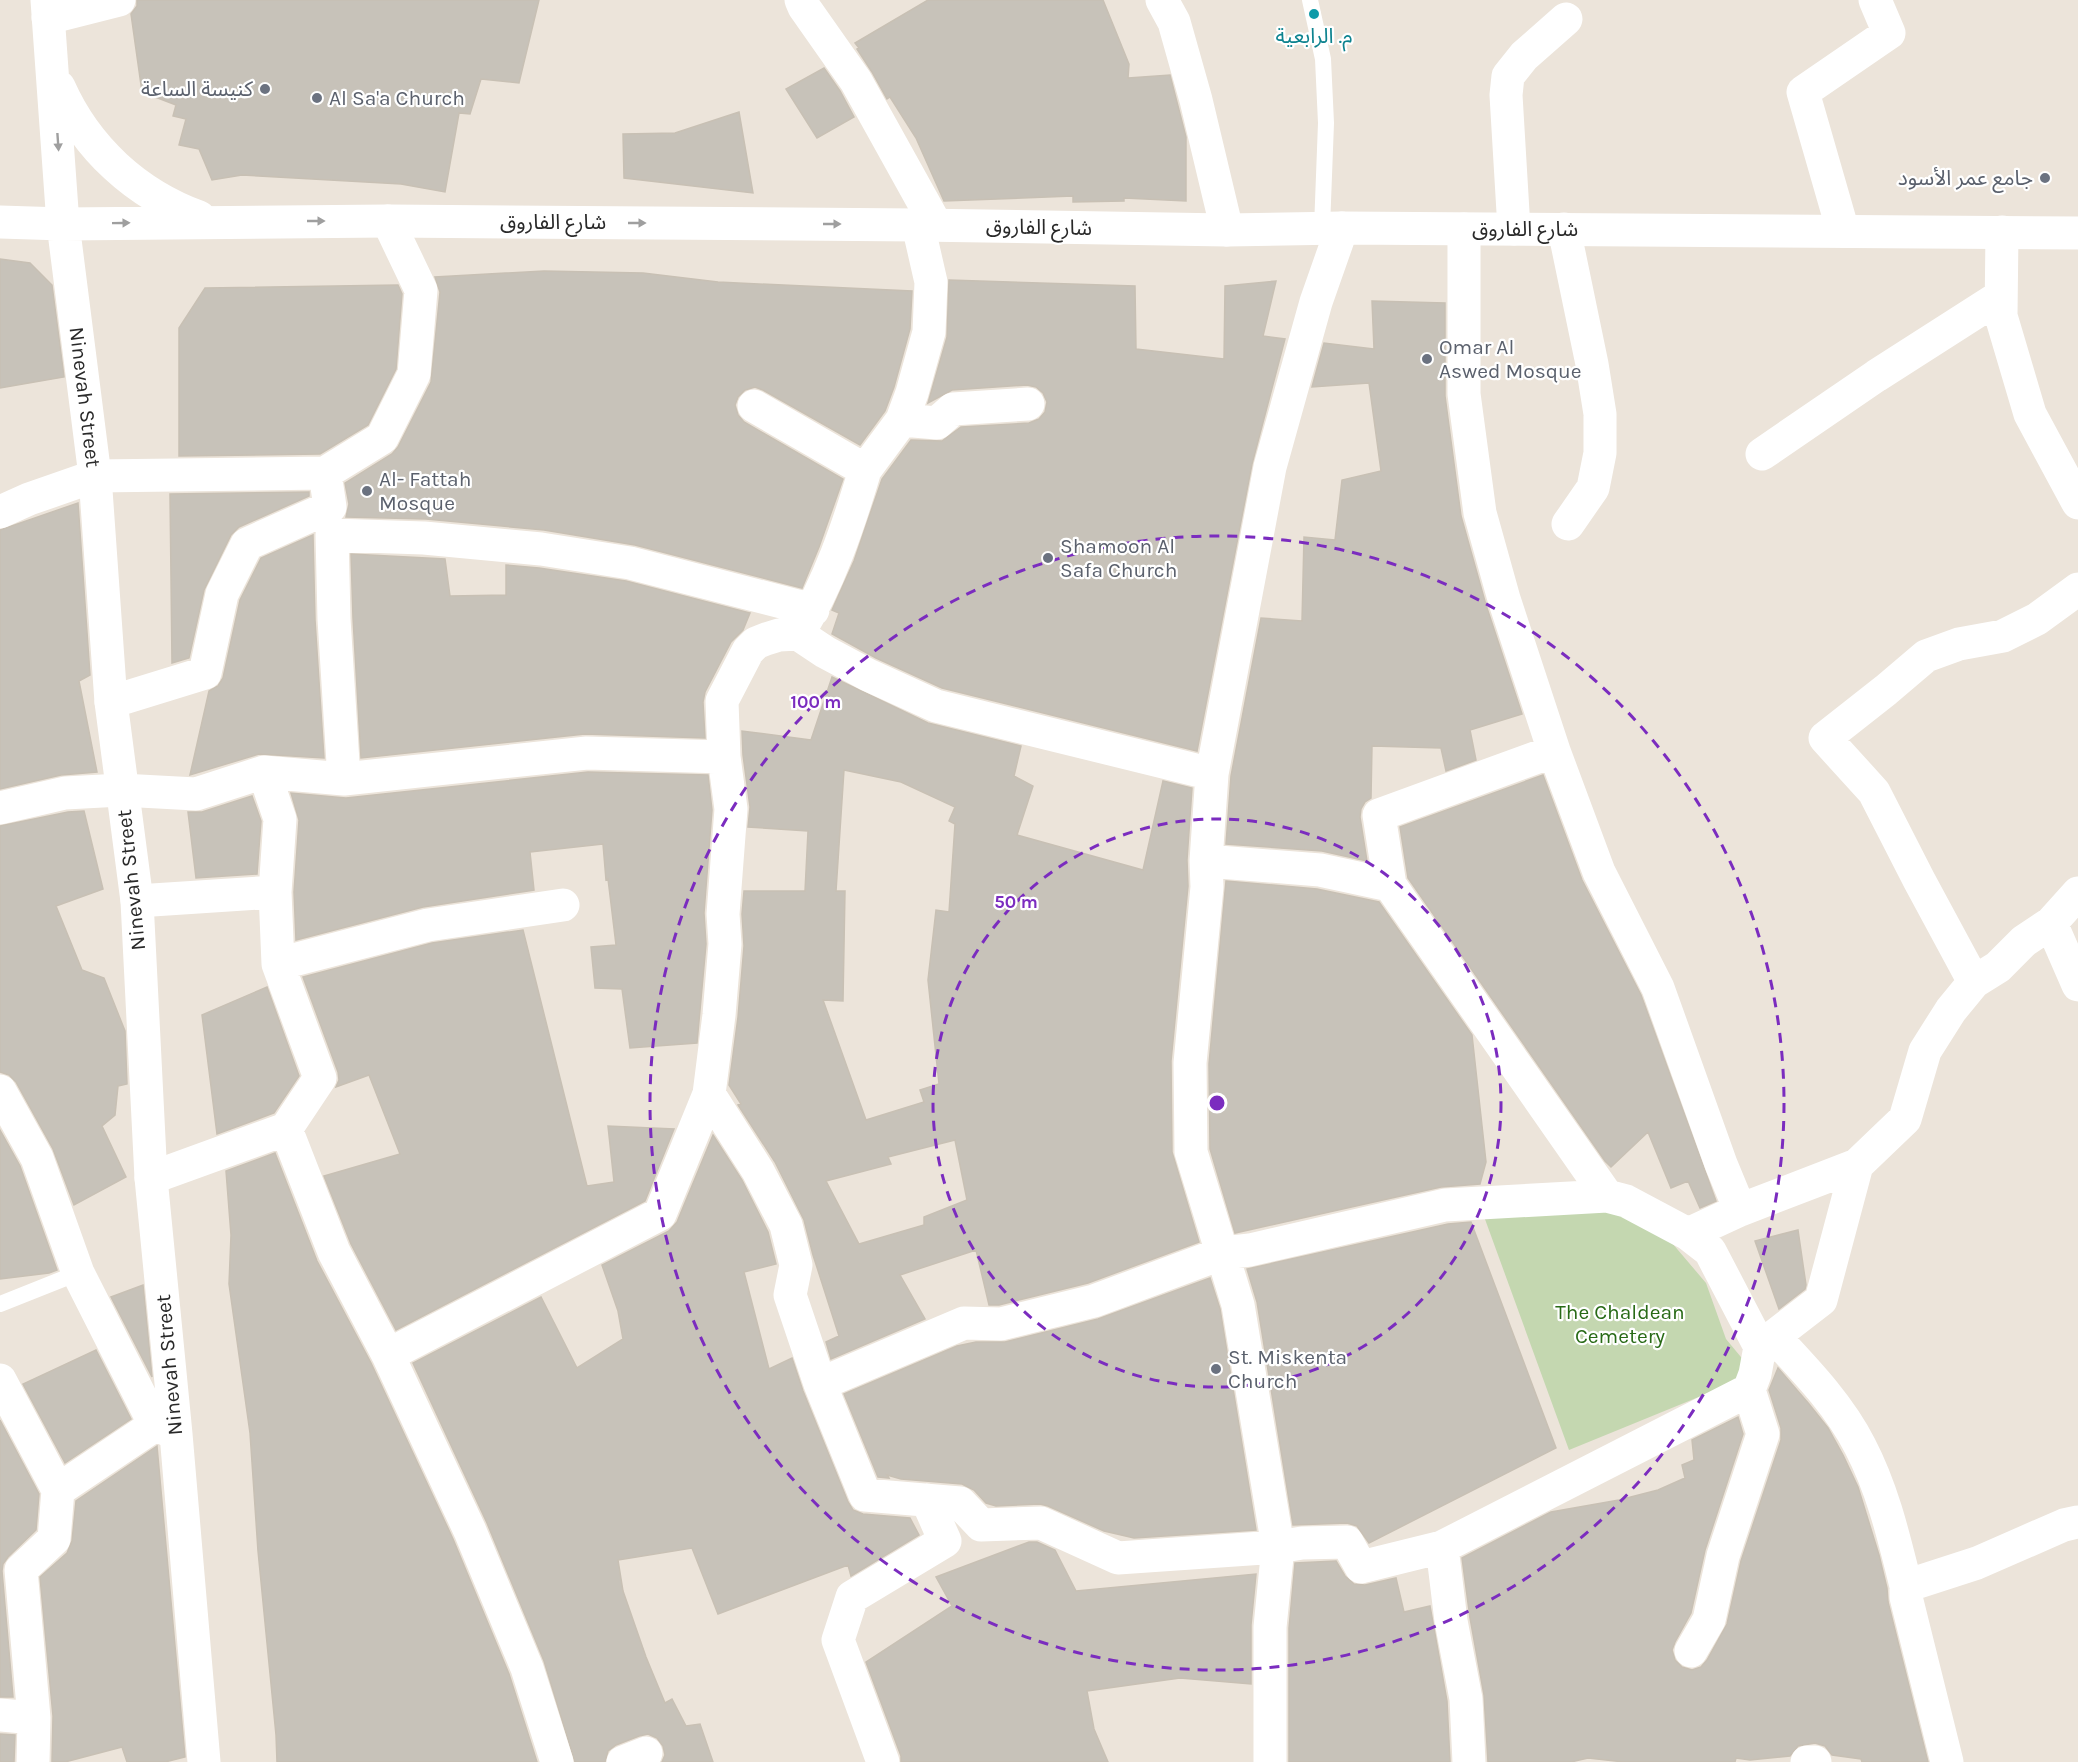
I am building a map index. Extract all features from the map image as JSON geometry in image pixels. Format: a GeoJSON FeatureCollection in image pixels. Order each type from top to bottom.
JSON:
{"type":"FeatureCollection","features":[{"type":"Feature","properties":{"kind":"street"},"geometry":{"type":"LineString","coordinates":[[48,9],[119,0]]}},
{"type":"Feature","properties":{"kind":"street"},"geometry":{"type":"LineString","coordinates":[[388,1355],[660,1214],[709,1094],[723,968],[723,914],[731,809],[724,757],[722,701],[748,651],[756,643],[805,622],[844,537],[865,470],[902,420],[929,332],[931,282],[927,225],[856,81],[801,0]]}},
{"type":"Feature","properties":{"kind":"street"},"geometry":{"type":"LineString","coordinates":[[1162,0],[1174,22],[1196,100],[1227,230]]}},
{"type":"Feature","properties":{"kind":"street"},"geometry":{"type":"LineString","coordinates":[[1843,231],[1803,92],[1889,33],[1875,0]]}},
{"type":"Feature","properties":{"kind":"street","name":"Ninevah Street"},"geometry":{"type":"LineString","coordinates":[[48,9],[63,224],[94,476],[111,702],[137,901],[166,1429],[204,1762]]}},
{"type":"Feature","properties":{"kind":"street"},"geometry":{"type":"LineString","coordinates":[[1514,229],[1506,95],[1508,76],[1524,56],[1566,19]]}},
{"type":"Feature","properties":{"kind":"street"},"geometry":{"type":"LineString","coordinates":[[53,74],[66,104],[83,131],[103,155],[153,196],[211,221]]}},
{"type":"Feature","properties":{"kind":"street"},"geometry":{"type":"LineString","coordinates":[[0,512],[94,476],[325,473],[382,438],[414,374],[421,290],[388,221]]}},
{"type":"Feature","properties":{"kind":"street","name":"شارع الفاروق"},"geometry":{"type":"LineString","coordinates":[[0,222],[63,224],[388,221],[1227,230],[1332,228],[2078,233]]}},
{"type":"Feature","properties":{"kind":"street"},"geometry":{"type":"LineString","coordinates":[[1270,1762],[1270,1628],[1278,1546],[1238,1305],[1191,1152],[1190,1064],[1207,887],[1206,861],[1212,774],[1270,467],[1316,302],[1332,228]]}},
{"type":"Feature","properties":{"kind":"street"},"geometry":{"type":"LineString","coordinates":[[1464,229],[1464,394],[1480,513],[1504,599],[1554,751],[1599,873],[1658,988],[1721,1164],[1740,1210]]}},
{"type":"Feature","properties":{"kind":"street"},"geometry":{"type":"LineString","coordinates":[[1564,229],[1600,414],[1600,453],[1593,488],[1568,524]]}},
{"type":"Feature","properties":{"kind":"street"},"geometry":{"type":"LineString","coordinates":[[2002,232],[2001,316],[2030,414],[2078,503]]}},
{"type":"Feature","properties":{"kind":"street"},"geometry":{"type":"LineString","coordinates":[[1762,454],[1876,376],[2001,296]]}},
{"type":"Feature","properties":{"kind":"street"},"geometry":{"type":"LineString","coordinates":[[902,420],[937,423],[953,409],[1028,404]]}},
{"type":"Feature","properties":{"kind":"street"},"geometry":{"type":"LineString","coordinates":[[754,406],[865,470]]}},
{"type":"Feature","properties":{"kind":"street"},"geometry":{"type":"LineString","coordinates":[[325,473],[331,521],[334,619],[344,779]]}},
{"type":"Feature","properties":{"kind":"street"},"geometry":{"type":"LineString","coordinates":[[111,702],[205,673],[222,594],[247,544],[331,521],[424,538],[552,551],[630,563],[805,622],[868,675],[936,705],[1212,774]]}},
{"type":"Feature","properties":{"kind":"street"},"geometry":{"type":"LineString","coordinates":[[1974,982],[1874,792],[1825,738],[1926,656],[1959,644],[2004,636],[2037,619],[2078,589]]}},
{"type":"Feature","properties":{"kind":"street"},"geometry":{"type":"LineString","coordinates":[[1554,751],[1379,815],[1390,885],[1608,1196]]}},
{"type":"Feature","properties":{"kind":"street"},"geometry":{"type":"LineString","coordinates":[[0,808],[65,793],[121,790],[196,794],[264,772],[344,779],[587,753],[724,757]]}},
{"type":"Feature","properties":{"kind":"street"},"geometry":{"type":"LineString","coordinates":[[151,1178],[286,1129],[320,1078],[278,964],[275,892],[280,819],[264,772]]}},
{"type":"Feature","properties":{"kind":"street"},"geometry":{"type":"LineString","coordinates":[[1206,861],[1320,870],[1390,885]]}},
{"type":"Feature","properties":{"kind":"street"},"geometry":{"type":"LineString","coordinates":[[137,901],[275,892]]}},
{"type":"Feature","properties":{"kind":"street"},"geometry":{"type":"LineString","coordinates":[[1688,1234],[1740,1210],[1857,1165],[1905,1119],[1925,1052],[1952,1010],[1974,982],[1998,967],[2024,940],[2051,923],[2078,893]]}},
{"type":"Feature","properties":{"kind":"street"},"geometry":{"type":"LineString","coordinates":[[278,964],[428,925],[563,905]]}},
{"type":"Feature","properties":{"kind":"street"},"geometry":{"type":"LineString","coordinates":[[2051,923],[2078,985]]}},
{"type":"Feature","properties":{"kind":"street"},"geometry":{"type":"LineString","coordinates":[[0,1091],[37,1158],[78,1273],[166,1429],[58,1490]]}},
{"type":"Feature","properties":{"kind":"street"},"geometry":{"type":"LineString","coordinates":[[709,1094],[758,1171],[786,1225],[796,1265],[790,1295],[820,1384],[865,1495],[960,1503],[981,1525],[1041,1523],[1118,1557],[1302,1543],[1347,1542],[1361,1567],[1442,1547],[1749,1390]]}},
{"type":"Feature","properties":{"kind":"street"},"geometry":{"type":"LineString","coordinates":[[286,1129],[334,1252],[388,1355],[470,1531],[527,1668],[557,1762]]}},
{"type":"Feature","properties":{"kind":"street"},"geometry":{"type":"LineString","coordinates":[[1760,1347],[1821,1300],[1857,1165]]}},
{"type":"Feature","properties":{"kind":"street"},"geometry":{"type":"LineString","coordinates":[[820,1384],[964,1323],[1001,1324],[1094,1301],[1223,1253],[1250,1250],[1445,1206],[1608,1196],[1626,1201],[1688,1234],[1710,1251],[1760,1347],[1755,1374],[1749,1390],[1762,1434],[1723,1556],[1709,1620],[1691,1651]]}},
{"type":"Feature","properties":{"kind":"street"},"geometry":{"type":"LineString","coordinates":[[1760,1347],[1781,1344],[1825,1392],[1860,1445],[1888,1514],[1947,1762]]}},
{"type":"Feature","properties":{"kind":"street"},"geometry":{"type":"LineString","coordinates":[[0,1380],[58,1490],[54,1539],[21,1570],[34,1718],[33,1762]]}},
{"type":"Feature","properties":{"kind":"street"},"geometry":{"type":"LineString","coordinates":[[883,1762],[838,1641],[852,1597],[945,1541],[927,1500]]}},
{"type":"Feature","properties":{"kind":"street"},"geometry":{"type":"LineString","coordinates":[[1906,1586],[1977,1563],[2064,1525],[2078,1522]]}},
{"type":"Feature","properties":{"kind":"street"},"geometry":{"type":"LineString","coordinates":[[1442,1547],[1450,1621],[1466,1698],[1469,1762]]}},
{"type":"Feature","properties":{"kind":"street"},"geometry":{"type":"LineString","coordinates":[[0,1716],[34,1718]]}},
{"type":"Feature","properties":{"kind":"street"},"geometry":{"type":"LineString","coordinates":[[1807,1762],[1815,1762]]}},
{"type":"Feature","properties":{"kind":"lane"},"geometry":{"type":"LineString","coordinates":[[1310,0],[1323,59],[1332,228]]}},
{"type":"Feature","properties":{"kind":"lane"},"geometry":{"type":"LineString","coordinates":[[0,1304],[78,1273]]}},
{"type":"Feature","properties":{"kind":"green space","name":"The Chaldean Cemetery"},"geometry":{"type":"Polygon","coordinates":[[[1591,1202],[1661,1230],[1706,1283],[1726,1339],[1755,1374],[1569,1450],[1482,1211],[1591,1202]]]}},
{"type":"Feature","properties":{"kind":"building","name":"Al Sa'a Church"},"geometry":{"type":"Polygon","coordinates":[[[137,0],[539,0],[519,83],[481,79],[470,114],[459,113],[445,192],[401,184],[242,175],[212,180],[199,149],[179,145],[186,119],[173,116],[176,105],[142,92],[131,14],[137,6],[137,0]]]}},
{"type":"Feature","properties":{"kind":"building"},"geometry":{"type":"Polygon","coordinates":[[[928,0],[1103,0],[1129,64],[1128,78],[1170,75],[1186,137],[1186,201],[1124,198],[1124,201],[1073,202],[1073,196],[944,201],[916,138],[890,97],[887,99],[855,43],[928,0]]]}},
{"type":"Feature","properties":{"kind":"building"},"geometry":{"type":"Polygon","coordinates":[[[824,68],[854,117],[817,138],[786,89],[824,68]]]}},
{"type":"Feature","properties":{"kind":"building"},"geometry":{"type":"Polygon","coordinates":[[[739,112],[753,193],[624,178],[623,134],[675,133],[739,112]]]}},
{"type":"Feature","properties":{"kind":"building"},"geometry":{"type":"Polygon","coordinates":[[[0,259],[30,263],[52,285],[64,377],[0,388],[0,259]]]}},
{"type":"Feature","properties":{"kind":"building"},"geometry":{"type":"Polygon","coordinates":[[[544,271],[643,273],[718,282],[912,291],[910,329],[894,387],[885,411],[860,445],[755,387],[745,390],[738,397],[735,405],[738,415],[744,422],[843,479],[802,588],[635,545],[544,530],[426,519],[346,517],[349,504],[345,483],[392,454],[398,447],[431,382],[440,292],[435,277],[544,271]]]}},
{"type":"Feature","properties":{"kind":"building","name":"Shamoon Al Safa Church"},"geometry":{"type":"Polygon","coordinates":[[[949,280],[1135,286],[1136,349],[1224,359],[1225,286],[1276,281],[1263,336],[1285,339],[1252,464],[1197,751],[942,688],[876,658],[832,634],[839,613],[832,610],[854,561],[882,479],[911,440],[942,441],[961,427],[1029,423],[1039,419],[1045,412],[1047,402],[1043,393],[1036,387],[1027,385],[952,390],[928,403],[947,337],[949,280]]]}},
{"type":"Feature","properties":{"kind":"building"},"geometry":{"type":"Polygon","coordinates":[[[398,285],[402,294],[396,369],[368,425],[320,454],[179,456],[179,328],[205,288],[398,285]]]}},
{"type":"Feature","properties":{"kind":"building"},"geometry":{"type":"Polygon","coordinates":[[[1372,301],[1445,303],[1445,396],[1461,516],[1486,605],[1522,714],[1470,730],[1476,760],[1446,771],[1441,748],[1372,746],[1371,798],[1365,802],[1360,817],[1367,861],[1322,851],[1226,844],[1231,776],[1261,618],[1302,621],[1304,537],[1335,540],[1342,480],[1381,471],[1369,383],[1312,387],[1324,343],[1374,349],[1372,301]]]}},
{"type":"Feature","properties":{"kind":"building"},"geometry":{"type":"Polygon","coordinates":[[[309,492],[309,496],[239,527],[231,535],[204,590],[189,658],[172,663],[170,494],[309,492]]]}},
{"type":"Feature","properties":{"kind":"building"},"geometry":{"type":"Polygon","coordinates":[[[78,503],[90,675],[79,681],[97,772],[61,775],[0,789],[0,530],[78,503]]]}},
{"type":"Feature","properties":{"kind":"building"},"geometry":{"type":"Polygon","coordinates":[[[313,535],[315,620],[324,758],[259,754],[190,775],[209,691],[218,686],[223,678],[240,600],[261,558],[313,535]]]}},
{"type":"Feature","properties":{"kind":"building"},"geometry":{"type":"Polygon","coordinates":[[[351,554],[445,559],[450,596],[506,595],[506,565],[626,581],[750,613],[743,630],[731,642],[705,692],[703,702],[705,738],[585,734],[361,758],[351,554]]]}},
{"type":"Feature","properties":{"kind":"building"},"geometry":{"type":"Polygon","coordinates":[[[832,677],[928,723],[1021,746],[1014,776],[1033,786],[1017,835],[1143,870],[1163,781],[1192,788],[1187,860],[1188,886],[1171,1061],[1172,1152],[1199,1242],[1088,1283],[999,1305],[989,1305],[976,1250],[900,1275],[925,1319],[831,1359],[826,1342],[839,1336],[804,1220],[775,1162],[738,1105],[741,1104],[729,1085],[744,946],[742,914],[744,891],[805,891],[808,831],[748,827],[750,807],[742,731],[811,740],[832,677]],[[844,770],[836,891],[845,891],[843,1001],[823,1000],[866,1120],[924,1102],[920,1090],[939,1084],[928,980],[936,910],[949,912],[955,824],[949,821],[955,807],[901,782],[844,770]],[[955,1140],[888,1157],[891,1164],[826,1181],[859,1244],[924,1225],[924,1217],[967,1200],[955,1140]]]}},
{"type":"Feature","properties":{"kind":"building"},"geometry":{"type":"Polygon","coordinates":[[[588,772],[708,775],[712,810],[704,913],[706,944],[697,1043],[630,1048],[622,989],[595,988],[591,947],[616,945],[603,844],[530,852],[534,890],[423,907],[296,940],[294,892],[299,820],[291,793],[346,798],[588,772]]]}},
{"type":"Feature","properties":{"kind":"building"},"geometry":{"type":"Polygon","coordinates":[[[1543,775],[1582,880],[1641,995],[1716,1201],[1700,1208],[1688,1181],[1671,1188],[1648,1132],[1611,1167],[1605,1161],[1408,878],[1400,827],[1543,775]]]}},
{"type":"Feature","properties":{"kind":"building"},"geometry":{"type":"Polygon","coordinates":[[[252,796],[261,821],[257,874],[196,878],[188,812],[202,812],[252,796]]]}},
{"type":"Feature","properties":{"kind":"building"},"geometry":{"type":"Polygon","coordinates":[[[84,811],[103,889],[56,906],[82,970],[104,978],[125,1031],[127,1084],[118,1086],[115,1115],[102,1126],[126,1177],[74,1205],[53,1149],[16,1082],[9,1075],[0,1072],[0,826],[68,812],[84,811]]]}},
{"type":"Feature","properties":{"kind":"building"},"geometry":{"type":"Polygon","coordinates":[[[1226,881],[1317,889],[1379,902],[1472,1035],[1486,1162],[1480,1184],[1441,1187],[1235,1233],[1210,1149],[1209,1064],[1226,881]]]}},
{"type":"Feature","properties":{"kind":"building"},"geometry":{"type":"Polygon","coordinates":[[[523,930],[587,1186],[614,1182],[608,1126],[674,1129],[645,1201],[396,1330],[351,1244],[324,1176],[400,1154],[369,1075],[336,1087],[339,1080],[338,1072],[303,977],[432,943],[523,930]]]}},
{"type":"Feature","properties":{"kind":"building"},"geometry":{"type":"Polygon","coordinates":[[[267,987],[299,1076],[274,1113],[217,1134],[202,1015],[267,987]]]}},
{"type":"Feature","properties":{"kind":"building"},"geometry":{"type":"Polygon","coordinates":[[[0,1130],[20,1166],[57,1270],[49,1273],[0,1279],[0,1130]]]}},
{"type":"Feature","properties":{"kind":"building"},"geometry":{"type":"Polygon","coordinates":[[[713,1135],[742,1180],[768,1232],[776,1264],[744,1272],[769,1369],[792,1358],[803,1391],[853,1510],[863,1514],[910,1518],[919,1535],[851,1576],[848,1565],[718,1614],[692,1548],[618,1560],[623,1591],[665,1703],[672,1699],[686,1726],[700,1724],[713,1762],[662,1762],[665,1755],[663,1746],[657,1738],[648,1734],[616,1745],[608,1751],[605,1762],[575,1762],[544,1661],[487,1523],[413,1363],[541,1297],[577,1368],[623,1339],[618,1311],[602,1265],[669,1231],[677,1222],[713,1135]]]}},
{"type":"Feature","properties":{"kind":"building"},"geometry":{"type":"Polygon","coordinates":[[[275,1153],[317,1261],[371,1363],[453,1539],[509,1674],[537,1762],[277,1762],[250,1433],[229,1284],[231,1235],[226,1171],[275,1153]]]}},
{"type":"Feature","properties":{"kind":"building"},"geometry":{"type":"Polygon","coordinates":[[[1471,1222],[1556,1448],[1369,1543],[1357,1526],[1347,1523],[1293,1525],[1257,1302],[1247,1269],[1448,1224],[1471,1222]]]}},
{"type":"Feature","properties":{"kind":"building"},"geometry":{"type":"Polygon","coordinates":[[[1798,1230],[1806,1285],[1805,1289],[1779,1309],[1755,1241],[1798,1230]]]}},
{"type":"Feature","properties":{"kind":"building"},"geometry":{"type":"Polygon","coordinates":[[[1210,1278],[1220,1309],[1256,1530],[1134,1538],[1104,1531],[1040,1504],[996,1506],[986,1503],[974,1490],[962,1484],[901,1479],[887,1475],[889,1478],[878,1477],[844,1394],[957,1346],[976,1342],[1005,1342],[1098,1319],[1210,1278]]]}},
{"type":"Feature","properties":{"kind":"building"},"geometry":{"type":"Polygon","coordinates":[[[143,1285],[152,1377],[111,1297],[143,1285]]]}},
{"type":"Feature","properties":{"kind":"building"},"geometry":{"type":"Polygon","coordinates":[[[96,1350],[131,1419],[65,1463],[23,1384],[96,1350]]]}},
{"type":"Feature","properties":{"kind":"building"},"geometry":{"type":"Polygon","coordinates":[[[1778,1368],[1828,1428],[1858,1487],[1879,1555],[1888,1602],[1928,1762],[1862,1762],[1861,1759],[1832,1755],[1825,1746],[1815,1743],[1798,1746],[1790,1756],[1750,1760],[1736,1758],[1735,1762],[1624,1762],[1588,1758],[1571,1762],[1488,1762],[1484,1695],[1462,1558],[1551,1512],[1619,1500],[1658,1490],[1685,1478],[1682,1465],[1694,1460],[1692,1440],[1738,1417],[1743,1434],[1705,1550],[1691,1613],[1672,1650],[1675,1660],[1682,1667],[1692,1670],[1701,1667],[1727,1624],[1741,1561],[1781,1440],[1781,1428],[1769,1390],[1778,1368]]]}},
{"type":"Feature","properties":{"kind":"building"},"geometry":{"type":"Polygon","coordinates":[[[0,1420],[39,1494],[36,1530],[8,1557],[3,1564],[2,1571],[13,1697],[0,1697],[0,1420]]]}},
{"type":"Feature","properties":{"kind":"building"},"geometry":{"type":"Polygon","coordinates":[[[157,1446],[185,1757],[165,1762],[127,1762],[122,1747],[65,1762],[52,1762],[53,1716],[40,1577],[67,1553],[72,1541],[76,1501],[157,1446]]]}},
{"type":"Feature","properties":{"kind":"building"},"geometry":{"type":"Polygon","coordinates":[[[1029,1542],[1037,1542],[1055,1550],[1076,1591],[1256,1574],[1251,1625],[1251,1684],[1180,1678],[1087,1691],[1094,1729],[1108,1762],[901,1762],[901,1756],[866,1662],[952,1606],[936,1577],[1029,1542]]]}},
{"type":"Feature","properties":{"kind":"building"},"geometry":{"type":"Polygon","coordinates":[[[1336,1561],[1345,1576],[1354,1584],[1365,1585],[1396,1578],[1404,1612],[1430,1606],[1447,1701],[1450,1762],[1289,1762],[1289,1628],[1295,1563],[1336,1561]]]}},
{"type":"Feature","properties":{"kind":"building"},"geometry":{"type":"Polygon","coordinates":[[[0,1734],[15,1735],[14,1762],[0,1762],[0,1734]]]}},
{"type":"Feature","properties":{"kind":"place","name":"م. الرابعية"},"geometry":{"type":"Point","coordinates":[1314,14]}},
{"type":"Feature","properties":{"kind":"place","name":"كنيسة الساعة"},"geometry":{"type":"Point","coordinates":[265,89]}},
{"type":"Feature","properties":{"kind":"place","name":"Al Sa'a Church"},"geometry":{"type":"Point","coordinates":[317,98]}},
{"type":"Feature","properties":{"kind":"place","name":"جامع عمر الأسود"},"geometry":{"type":"Point","coordinates":[2045,178]}},
{"type":"Feature","properties":{"kind":"place","name":"Omar Al Aswed Mosque"},"geometry":{"type":"Point","coordinates":[1427,359]}},
{"type":"Feature","properties":{"kind":"place","name":"Al- Fattah Mosque"},"geometry":{"type":"Point","coordinates":[367,491]}},
{"type":"Feature","properties":{"kind":"place","name":"Shamoon Al Safa Church"},"geometry":{"type":"Point","coordinates":[1048,558]}},
{"type":"Feature","properties":{"kind":"place","name":"St. Miskenta Church"},"geometry":{"type":"Point","coordinates":[1216,1369]}}]}
